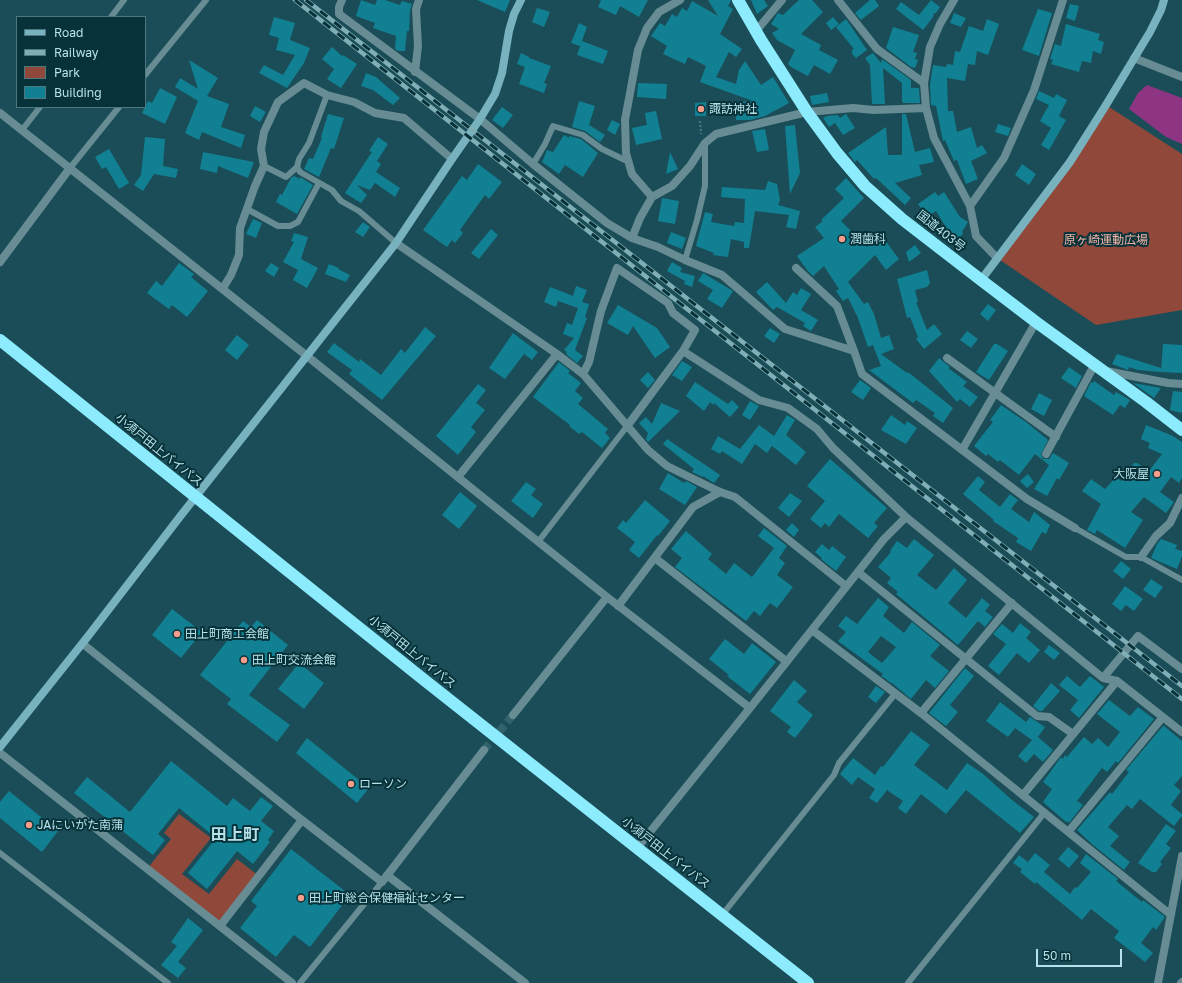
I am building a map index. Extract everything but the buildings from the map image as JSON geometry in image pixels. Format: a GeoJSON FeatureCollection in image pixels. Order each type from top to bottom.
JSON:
{"type":"FeatureCollection","features":[{"type":"Feature","properties":{"kind":"highway","name":"国道403号"},"geometry":{"type":"LineString","coordinates":[[738,0],[806,112],[836,153],[866,186],[902,219],[1036,322],[1182,430]]}},
{"type":"Feature","properties":{"kind":"highway","name":"小須戸田上バイパス"},"geometry":{"type":"LineString","coordinates":[[0,340],[196,498],[808,983]]}},
{"type":"Feature","properties":{"kind":"street"},"geometry":{"type":"LineString","coordinates":[[342,0],[339,6],[339,14],[480,119],[533,164],[607,223],[632,238],[658,247],[722,275],[785,329],[854,351]]}},
{"type":"Feature","properties":{"kind":"street"},"geometry":{"type":"LineString","coordinates":[[415,72],[418,46],[416,9],[418,0]]}},
{"type":"Feature","properties":{"kind":"street"},"geometry":{"type":"LineString","coordinates":[[0,747],[83,644],[396,243],[480,119],[495,94],[502,73],[509,31],[514,14],[521,0]]}},
{"type":"Feature","properties":{"kind":"street"},"geometry":{"type":"LineString","coordinates":[[652,197],[632,174],[626,153],[625,120],[638,50],[647,28],[659,12],[680,0]]}},
{"type":"Feature","properties":{"kind":"street"},"geometry":{"type":"LineString","coordinates":[[756,30],[782,0]]}},
{"type":"Feature","properties":{"kind":"street"},"geometry":{"type":"LineString","coordinates":[[838,0],[877,49],[924,83]]}},
{"type":"Feature","properties":{"kind":"street"},"geometry":{"type":"LineString","coordinates":[[954,0],[940,24],[930,47],[924,83],[926,108],[934,138],[970,206],[976,236],[997,258]]}},
{"type":"Feature","properties":{"kind":"street"},"geometry":{"type":"LineString","coordinates":[[970,206],[1004,158],[1034,90],[1062,0]]}},
{"type":"Feature","properties":{"kind":"street"},"geometry":{"type":"LineString","coordinates":[[981,280],[1070,162],[1150,32],[1161,10],[1164,0]]}},
{"type":"Feature","properties":{"kind":"street"},"geometry":{"type":"LineString","coordinates":[[1134,58],[1182,77]]}},
{"type":"Feature","properties":{"kind":"street"},"geometry":{"type":"LineString","coordinates":[[223,288],[231,275],[239,255],[240,228],[264,166],[261,150],[264,132],[278,102],[304,83],[327,95],[354,102],[375,113],[404,118],[452,159]]}},
{"type":"Feature","properties":{"kind":"street"},"geometry":{"type":"LineString","coordinates":[[632,238],[640,218],[652,197],[672,186],[690,166],[705,143],[716,134],[806,112],[853,108],[874,110],[926,108]]}},
{"type":"Feature","properties":{"kind":"street"},"geometry":{"type":"LineString","coordinates":[[0,113],[223,288],[618,606],[750,708]]}},
{"type":"Feature","properties":{"kind":"street"},"geometry":{"type":"LineString","coordinates":[[0,262],[70,168]]}},
{"type":"Feature","properties":{"kind":"street"},"geometry":{"type":"LineString","coordinates":[[396,243],[557,354],[583,374],[648,450],[667,466],[720,492],[735,497],[846,586]]}},
{"type":"Feature","properties":{"kind":"street"},"geometry":{"type":"LineString","coordinates":[[583,374],[589,362],[601,311],[617,268],[668,303],[673,313],[695,330],[683,351],[628,425]]}},
{"type":"Feature","properties":{"kind":"street"},"geometry":{"type":"LineString","coordinates":[[796,268],[837,306],[862,374],[1027,499],[1075,528]]}},
{"type":"Feature","properties":{"kind":"street"},"geometry":{"type":"LineString","coordinates":[[962,450],[1036,322]]}},
{"type":"Feature","properties":{"kind":"street"},"geometry":{"type":"LineString","coordinates":[[683,351],[759,400],[788,408],[817,429],[833,448],[906,517],[1103,678],[1116,681],[1182,732]]}},
{"type":"Feature","properties":{"kind":"street"},"geometry":{"type":"LineString","coordinates":[[458,477],[557,354]]}},
{"type":"Feature","properties":{"kind":"street"},"geometry":{"type":"LineString","coordinates":[[947,358],[1056,437]]}},
{"type":"Feature","properties":{"kind":"street"},"geometry":{"type":"LineString","coordinates":[[1046,454],[1100,368],[1168,383],[1182,384]]}},
{"type":"Feature","properties":{"kind":"street"},"geometry":{"type":"LineString","coordinates":[[618,606],[693,507],[720,492]]}},
{"type":"Feature","properties":{"kind":"street"},"geometry":{"type":"LineString","coordinates":[[1141,557],[1156,536],[1170,523],[1182,498]]}},
{"type":"Feature","properties":{"kind":"street"},"geometry":{"type":"LineString","coordinates":[[637,848],[884,538],[906,517]]}},
{"type":"Feature","properties":{"kind":"street"},"geometry":{"type":"LineString","coordinates":[[655,558],[786,661]]}},
{"type":"Feature","properties":{"kind":"street"},"geometry":{"type":"LineString","coordinates":[[858,572],[1037,716],[1049,717],[1073,734]]}},
{"type":"Feature","properties":{"kind":"street"},"geometry":{"type":"LineString","coordinates":[[513,715],[607,597]]}},
{"type":"Feature","properties":{"kind":"street"},"geometry":{"type":"LineString","coordinates":[[921,713],[1012,603]]}},
{"type":"Feature","properties":{"kind":"street"},"geometry":{"type":"LineString","coordinates":[[812,630],[921,713],[1171,915]]}},
{"type":"Feature","properties":{"kind":"street"},"geometry":{"type":"LineString","coordinates":[[1103,678],[1138,636],[1182,670]]}},
{"type":"Feature","properties":{"kind":"street"},"geometry":{"type":"LineString","coordinates":[[83,644],[302,820],[382,882],[484,750]]}},
{"type":"Feature","properties":{"kind":"street"},"geometry":{"type":"LineString","coordinates":[[1023,795],[1116,681]]}},
{"type":"Feature","properties":{"kind":"street"},"geometry":{"type":"LineString","coordinates":[[1069,832],[1163,717]]}},
{"type":"Feature","properties":{"kind":"street"},"geometry":{"type":"LineString","coordinates":[[0,753],[292,983]]}},
{"type":"Feature","properties":{"kind":"street"},"geometry":{"type":"LineString","coordinates":[[220,926],[302,820]]}},
{"type":"Feature","properties":{"kind":"street"},"geometry":{"type":"LineString","coordinates":[[1158,983],[1182,856]]}},
{"type":"Feature","properties":{"kind":"street"},"geometry":{"type":"LineString","coordinates":[[387,875],[525,983]]}},
{"type":"Feature","properties":{"kind":"lane"},"geometry":{"type":"LineString","coordinates":[[112,16],[124,0]]}},
{"type":"Feature","properties":{"kind":"lane"},"geometry":{"type":"LineString","coordinates":[[146,74],[206,0]]}},
{"type":"Feature","properties":{"kind":"lane"},"geometry":{"type":"LineString","coordinates":[[264,166],[286,177],[297,166],[299,159],[309,143],[327,95]]}},
{"type":"Feature","properties":{"kind":"lane"},"geometry":{"type":"LineString","coordinates":[[22,130],[39,108]]}},
{"type":"Feature","properties":{"kind":"lane"},"geometry":{"type":"LineString","coordinates":[[70,168],[118,108]]}},
{"type":"Feature","properties":{"kind":"lane"},"geometry":{"type":"LineString","coordinates":[[533,164],[545,144],[553,126],[583,135],[602,149],[629,162]]}},
{"type":"Feature","properties":{"kind":"lane"},"geometry":{"type":"LineString","coordinates":[[685,260],[705,186],[705,143]]}},
{"type":"Feature","properties":{"kind":"lane"},"geometry":{"type":"LineString","coordinates":[[297,166],[300,172],[332,190],[341,201],[359,211],[396,243]]}},
{"type":"Feature","properties":{"kind":"lane"},"geometry":{"type":"LineString","coordinates":[[247,209],[278,226],[290,226],[298,222],[320,183]]}},
{"type":"Feature","properties":{"kind":"lane"},"geometry":{"type":"LineString","coordinates":[[538,542],[628,425]]}},
{"type":"Feature","properties":{"kind":"lane"},"geometry":{"type":"LineString","coordinates":[[1075,528],[1126,557],[1141,557],[1182,580]]}},
{"type":"Feature","properties":{"kind":"lane"},"geometry":{"type":"LineString","coordinates":[[722,915],[834,775],[839,763],[895,694]]}},
{"type":"Feature","properties":{"kind":"lane"},"geometry":{"type":"LineString","coordinates":[[908,983],[1045,812]]}},
{"type":"Feature","properties":{"kind":"lane"},"geometry":{"type":"LineString","coordinates":[[0,853],[168,983]]}},
{"type":"Feature","properties":{"kind":"lane"},"geometry":{"type":"LineString","coordinates":[[300,983],[382,882]]}},
{"type":"Feature","properties":{"kind":"green space","name":"原ヶ崎運動広場"},"geometry":{"type":"Polygon","coordinates":[[[1106,105],[1182,154],[1182,310],[1096,325],[997,258],[1106,105]]]}},
{"type":"Feature","properties":{"kind":"green space"},"geometry":{"type":"Polygon","coordinates":[[[179,814],[211,838],[182,874],[209,894],[237,859],[259,876],[220,926],[147,869],[171,839],[164,833],[179,814]]]}},
{"type":"Feature","properties":{"kind":"shaded area"},"geometry":{"type":"Polygon","coordinates":[[[1147,85],[1182,98],[1182,144],[1166,137],[1129,109],[1138,93],[1147,85]]]}},
{"type":"Feature","properties":{"kind":"tunnel"},"geometry":{"type":"LineString","coordinates":[[484,750],[513,715]]}},
{"type":"Feature","properties":{"kind":"railway"},"geometry":{"type":"LineString","coordinates":[[295,0],[1182,699]]}},
{"type":"Feature","properties":{"kind":"railway"},"geometry":{"type":"LineString","coordinates":[[306,0],[1182,686]]}},
{"type":"Feature","properties":{"kind":"place","name":"諏訪神社"},"geometry":{"type":"Point","coordinates":[701,109]}},
{"type":"Feature","properties":{"kind":"place","name":"潤歯科"},"geometry":{"type":"Point","coordinates":[842,239]}},
{"type":"Feature","properties":{"kind":"place","name":"大阪屋"},"geometry":{"type":"Point","coordinates":[1157,474]}},
{"type":"Feature","properties":{"kind":"place","name":"田上町商工会館"},"geometry":{"type":"Point","coordinates":[177,634]}},
{"type":"Feature","properties":{"kind":"place","name":"田上町交流会館"},"geometry":{"type":"Point","coordinates":[244,660]}},
{"type":"Feature","properties":{"kind":"place","name":"ローソン"},"geometry":{"type":"Point","coordinates":[351,784]}},
{"type":"Feature","properties":{"kind":"place","name":"JAにいがた南蒲"},"geometry":{"type":"Point","coordinates":[29,825]}},
{"type":"Feature","properties":{"kind":"place","name":"田上町総合保健福祉センター"},"geometry":{"type":"Point","coordinates":[301,898]}},
{"type":"Feature","properties":{"kind":"district","name":"田上町"},"geometry":{"type":"Point","coordinates":[235,835]}}]}
